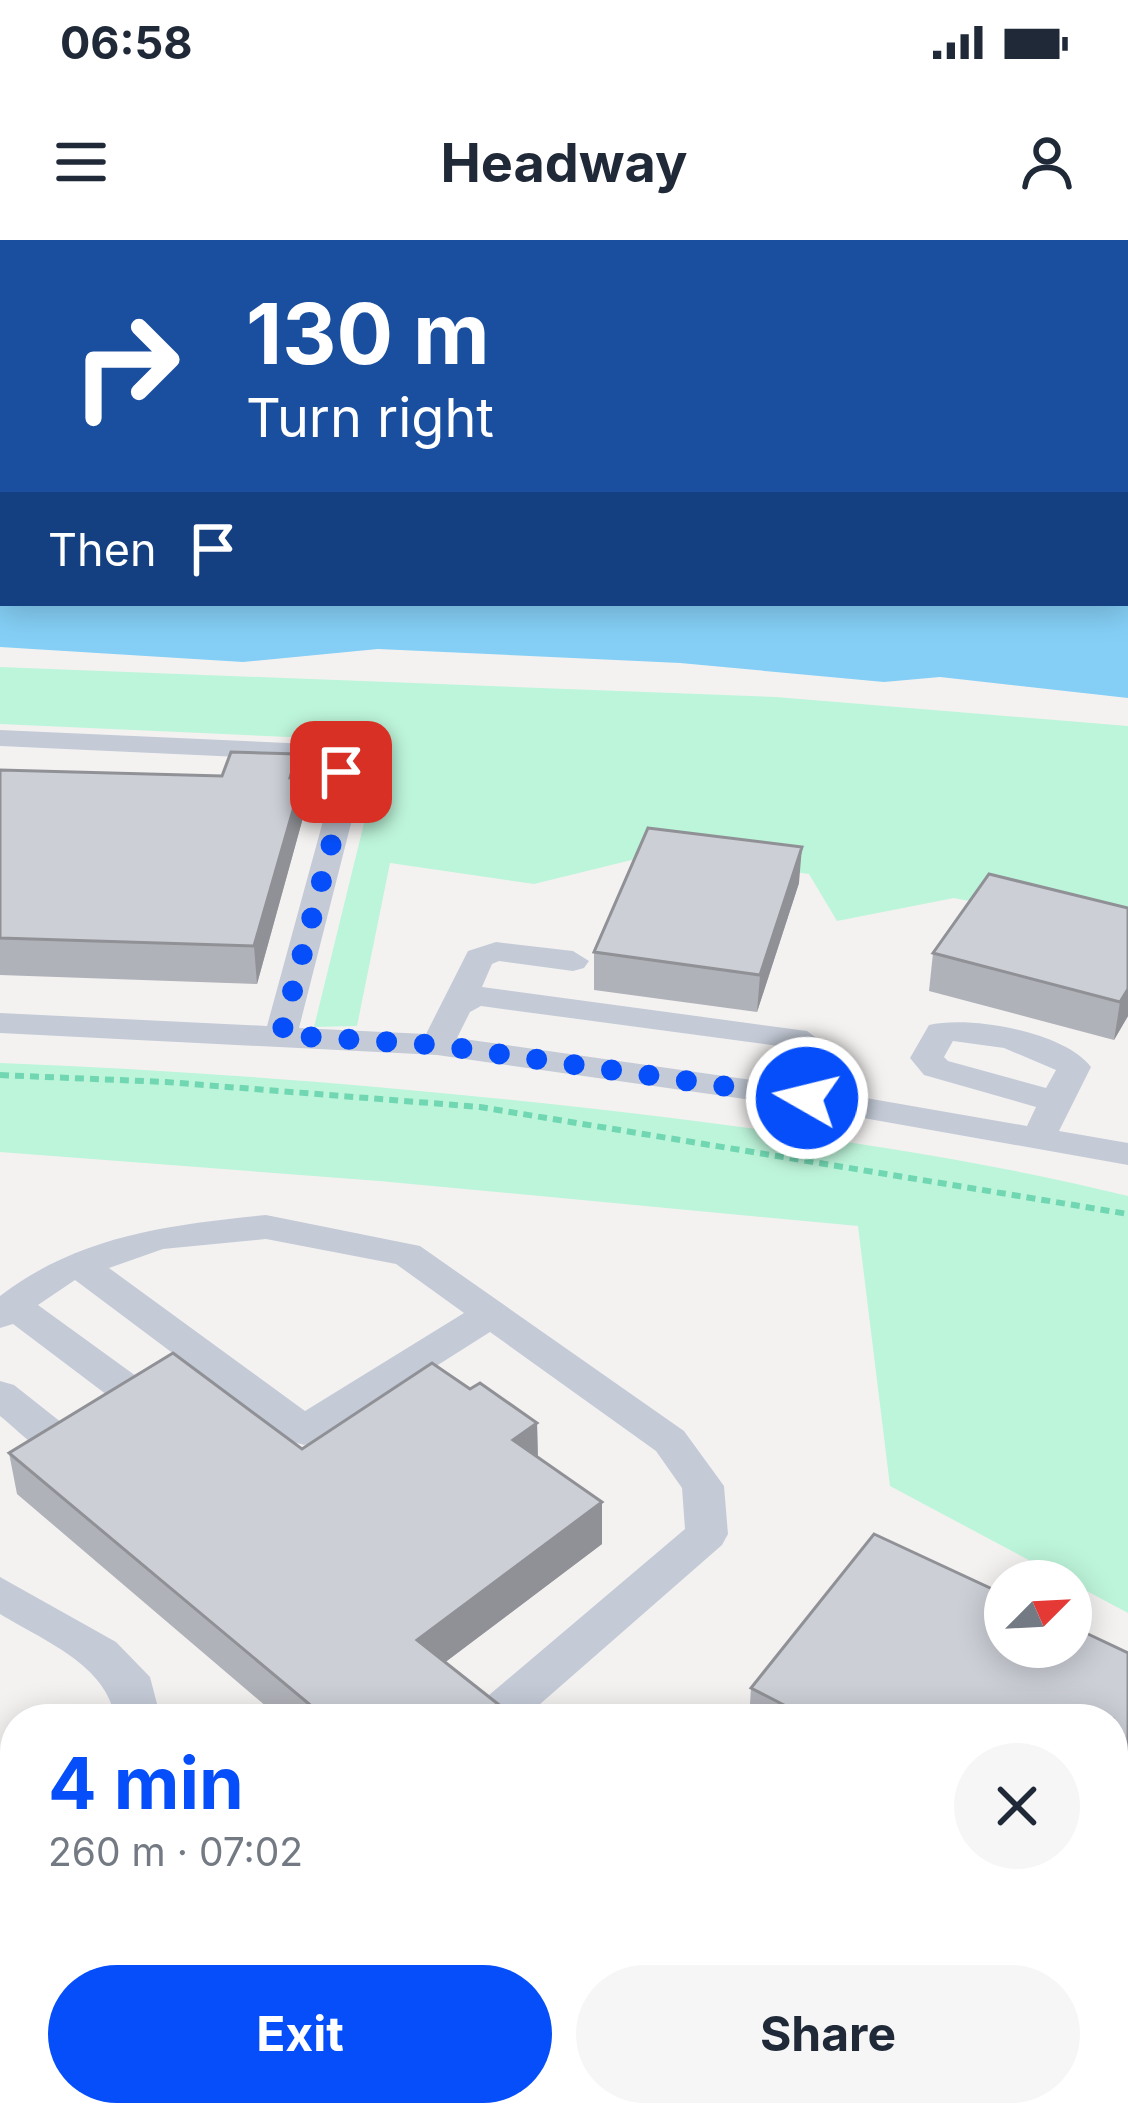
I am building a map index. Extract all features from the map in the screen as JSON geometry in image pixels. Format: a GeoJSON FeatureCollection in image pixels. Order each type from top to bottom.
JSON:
{"type":"FeatureCollection","features":[{"type":"Feature","properties":{"kind":"street"},"geometry":{"type":"LineString","coordinates":[[0,738],[272,748],[310,752],[341,772],[346,788],[281,1035]]}},
{"type":"Feature","properties":{"kind":"street"},"geometry":{"type":"LineString","coordinates":[[437,1045],[479,958],[496,951],[573,962]]}},
{"type":"Feature","properties":{"kind":"street"},"geometry":{"type":"LineString","coordinates":[[457,1006],[476,996],[795,1038],[817,1051],[807,1098]]}},
{"type":"Feature","properties":{"kind":"street"},"geometry":{"type":"LineString","coordinates":[[0,1023],[437,1045],[807,1098],[1128,1154]]}},
{"type":"Feature","properties":{"kind":"street"},"geometry":{"type":"LineString","coordinates":[[1039,1138],[1056,1102]]}},
{"type":"Feature","properties":{"kind":"street"},"geometry":{"type":"LineString","coordinates":[[133,1394],[6,1310],[52,1275],[158,1238],[266,1227],[407,1254],[670,1441],[703,1486],[707,1534],[510,1704]]}},
{"type":"Feature","properties":{"kind":"street"},"geometry":{"type":"LineString","coordinates":[[80,1265],[304,1431],[491,1314]]}},
{"type":"Feature","properties":{"kind":"street"},"geometry":{"type":"LineString","coordinates":[[0,1395],[76,1431],[206,1355]]}},
{"type":"Feature","properties":{"kind":"street"},"geometry":{"type":"LineString","coordinates":[[0,1593],[100,1654],[134,1690],[136,1704]]}},
{"type":"Feature","properties":{"kind":"path"},"geometry":{"type":"LineString","coordinates":[[0,1075],[166,1082],[480,1107],[1128,1214]]}},
{"type":"Feature","properties":{"kind":"green space"},"geometry":{"type":"Polygon","coordinates":[[[0,667],[776,697],[1128,726],[1128,928],[1104,928],[954,898],[837,921],[809,874],[656,854],[534,884],[390,863],[357,1026],[314,1027],[379,762],[365,747],[333,739],[0,724],[0,667]]]}},
{"type":"Feature","properties":{"kind":"green space"},"geometry":{"type":"Polygon","coordinates":[[[0,1063],[255,1077],[595,1109],[905,1151],[1128,1196],[1128,1613],[1092,1594],[1092,1560],[1029,1560],[890,1486],[858,1226],[379,1181],[0,1152],[0,1063]]]}},
{"type":"Feature","properties":{"kind":"water"},"geometry":{"type":"Polygon","coordinates":[[[0,606],[1128,606],[1128,698],[940,677],[884,682],[680,663],[378,649],[243,662],[0,647],[0,606]]]}},
{"type":"Feature","properties":{"kind":"building"},"geometry":{"type":"Polygon","coordinates":[[[231,752],[297,754],[290,778],[302,779],[254,946],[0,938],[0,770],[222,776],[231,752]]]}},
{"type":"Feature","properties":{"kind":"building"},"geometry":{"type":"Polygon","coordinates":[[[648,828],[802,847],[760,975],[594,952],[648,828]]]}},
{"type":"Feature","properties":{"kind":"building"},"geometry":{"type":"Polygon","coordinates":[[[989,874],[1128,908],[1128,989],[1120,1002],[933,953],[989,874]]]}},
{"type":"Feature","properties":{"kind":"building"},"geometry":{"type":"Polygon","coordinates":[[[173,1353],[302,1449],[432,1363],[470,1389],[480,1383],[537,1423],[513,1440],[602,1502],[417,1640],[498,1704],[309,1704],[9,1453],[173,1353]]]}},
{"type":"Feature","properties":{"kind":"building"},"geometry":{"type":"Polygon","coordinates":[[[874,1534],[984,1585],[984,1668],[1092,1668],[1092,1636],[1128,1653],[1128,1704],[782,1704],[751,1688],[874,1534]]]}},
{"type":"Feature","properties":{"kind":"route"},"geometry":{"type":"LineString","coordinates":[[341,772],[346,788],[281,1035],[437,1045],[807,1098]]}}]}
